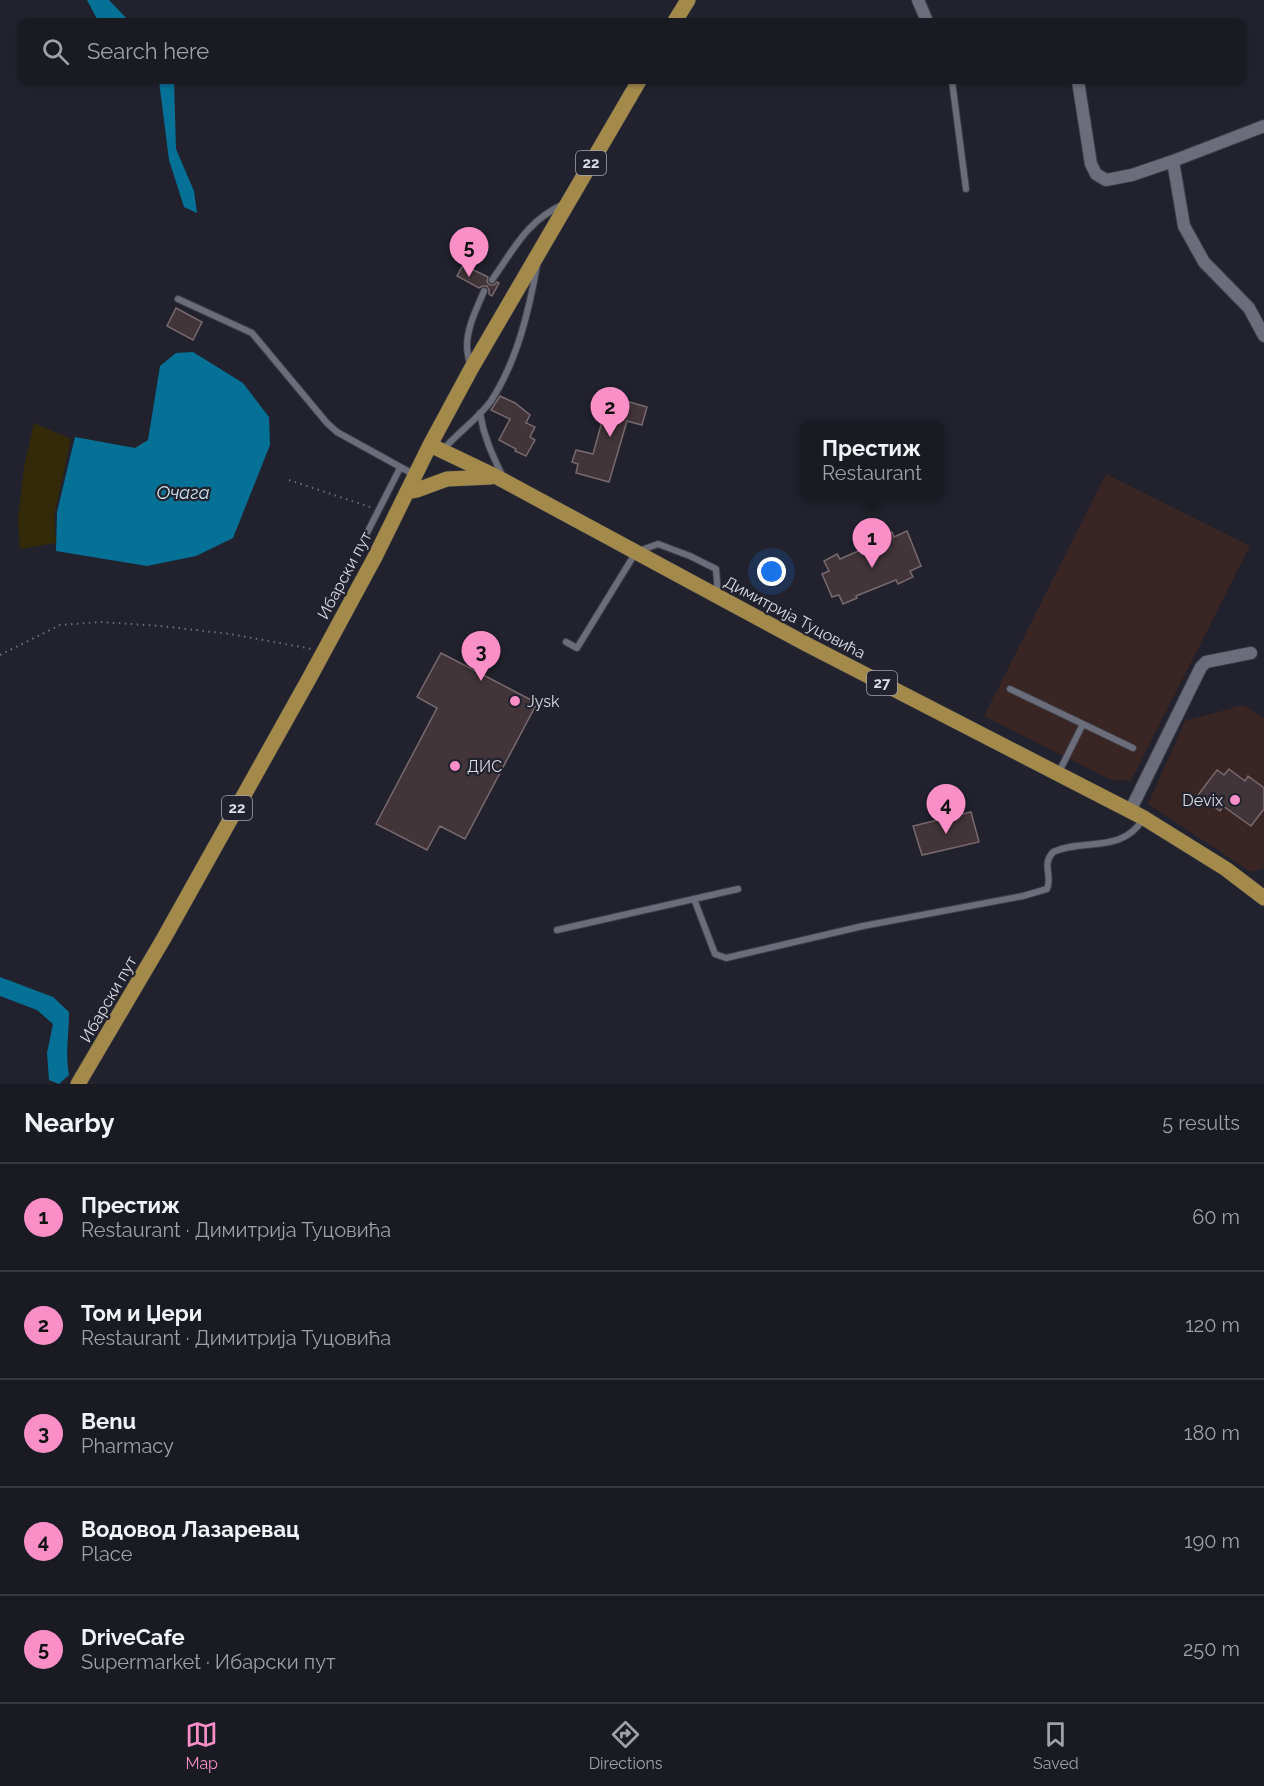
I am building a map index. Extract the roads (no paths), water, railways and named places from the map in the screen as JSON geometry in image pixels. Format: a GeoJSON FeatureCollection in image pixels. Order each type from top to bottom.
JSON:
{"type":"FeatureCollection","features":[{"type":"Feature","properties":{"kind":"main road"},"geometry":{"type":"LineString","coordinates":[[677,18],[688,0]]}},
{"type":"Feature","properties":{"kind":"main road","name":"Ибарски пут"},"geometry":{"type":"LineString","coordinates":[[78,1084],[164,939],[324,651],[415,475],[436,448],[471,369],[637,84]]}},
{"type":"Feature","properties":{"kind":"main road","name":"Димитрија Туцовића"},"geometry":{"type":"LineString","coordinates":[[436,448],[1130,811],[1226,869],[1264,898]]}},
{"type":"Feature","properties":{"kind":"main road"},"geometry":{"type":"LineString","coordinates":[[407,492],[447,479],[500,480]]}},
{"type":"Feature","properties":{"kind":"street"},"geometry":{"type":"LineString","coordinates":[[918,0],[926,18]]}},
{"type":"Feature","properties":{"kind":"street"},"geometry":{"type":"LineString","coordinates":[[1078,84],[1091,164],[1096,174],[1106,180],[1132,175],[1173,161],[1264,126]]}},
{"type":"Feature","properties":{"kind":"street"},"geometry":{"type":"LineString","coordinates":[[1173,161],[1184,226],[1204,262],[1250,308],[1264,336]]}},
{"type":"Feature","properties":{"kind":"street"},"geometry":{"type":"LineString","coordinates":[[1130,811],[1201,667],[1206,662],[1251,653]]}},
{"type":"Feature","properties":{"kind":"lane"},"geometry":{"type":"LineString","coordinates":[[952,84],[966,189]]}},
{"type":"Feature","properties":{"kind":"lane"},"geometry":{"type":"LineString","coordinates":[[492,280],[528,227],[537,219],[568,202]]}},
{"type":"Feature","properties":{"kind":"lane"},"geometry":{"type":"LineString","coordinates":[[436,448],[474,421],[491,401],[508,368],[528,309],[540,251]]}},
{"type":"Feature","properties":{"kind":"lane"},"geometry":{"type":"LineString","coordinates":[[471,369],[467,346],[469,333],[484,291]]}},
{"type":"Feature","properties":{"kind":"lane"},"geometry":{"type":"LineString","coordinates":[[178,299],[252,333],[337,432],[415,475]]}},
{"type":"Feature","properties":{"kind":"lane"},"geometry":{"type":"LineString","coordinates":[[480,413],[487,444],[500,480]]}},
{"type":"Feature","properties":{"kind":"lane"},"geometry":{"type":"LineString","coordinates":[[367,533],[400,468]]}},
{"type":"Feature","properties":{"kind":"lane"},"geometry":{"type":"LineString","coordinates":[[566,642],[577,648],[636,552],[658,544],[716,569],[718,597]]}},
{"type":"Feature","properties":{"kind":"lane"},"geometry":{"type":"LineString","coordinates":[[1010,689],[1133,748]]}},
{"type":"Feature","properties":{"kind":"lane"},"geometry":{"type":"LineString","coordinates":[[1058,774],[1083,724]]}},
{"type":"Feature","properties":{"kind":"lane"},"geometry":{"type":"LineString","coordinates":[[693,899],[715,954],[726,958],[863,926],[1023,896],[1047,889],[1050,883],[1047,861],[1053,852],[1120,839],[1137,830],[1144,819]]}},
{"type":"Feature","properties":{"kind":"lane"},"geometry":{"type":"LineString","coordinates":[[557,930],[738,889]]}},
{"type":"Feature","properties":{"kind":"water"},"geometry":{"type":"Polygon","coordinates":[[[87,0],[109,0],[126,18],[96,18],[87,0]]]}},
{"type":"Feature","properties":{"kind":"water"},"geometry":{"type":"Polygon","coordinates":[[[159,84],[174,84],[176,149],[194,191],[197,213],[184,207],[169,160],[159,84]]]}},
{"type":"Feature","properties":{"kind":"water","name":"Очага"},"geometry":{"type":"Polygon","coordinates":[[[193,352],[243,383],[269,417],[270,445],[233,538],[196,556],[147,566],[56,551],[57,512],[75,437],[135,448],[148,440],[160,366],[176,353],[193,352]]]}},
{"type":"Feature","properties":{"kind":"water"},"geometry":{"type":"Polygon","coordinates":[[[0,977],[53,997],[69,1012],[67,1052],[69,1075],[59,1084],[49,1080],[47,1053],[53,1024],[37,1010],[0,996],[0,977]]]}},
{"type":"Feature","properties":{"kind":"place","name":"DriveCafe"},"geometry":{"type":"Point","coordinates":[469,277]}},
{"type":"Feature","properties":{"kind":"place","name":"Том и Џери"},"geometry":{"type":"Point","coordinates":[610,437]}},
{"type":"Feature","properties":{"kind":"place","name":"Престиж"},"geometry":{"type":"Point","coordinates":[872,568]}},
{"type":"Feature","properties":{"kind":"place","name":"Benu"},"geometry":{"type":"Point","coordinates":[481,681]}},
{"type":"Feature","properties":{"kind":"place","name":"Jysk"},"geometry":{"type":"Point","coordinates":[515,701]}},
{"type":"Feature","properties":{"kind":"place","name":"ДИС"},"geometry":{"type":"Point","coordinates":[455,766]}},
{"type":"Feature","properties":{"kind":"place","name":"Devix"},"geometry":{"type":"Point","coordinates":[1235,800]}},
{"type":"Feature","properties":{"kind":"place","name":"Водовод Лазаревац"},"geometry":{"type":"Point","coordinates":[946,834]}}]}
